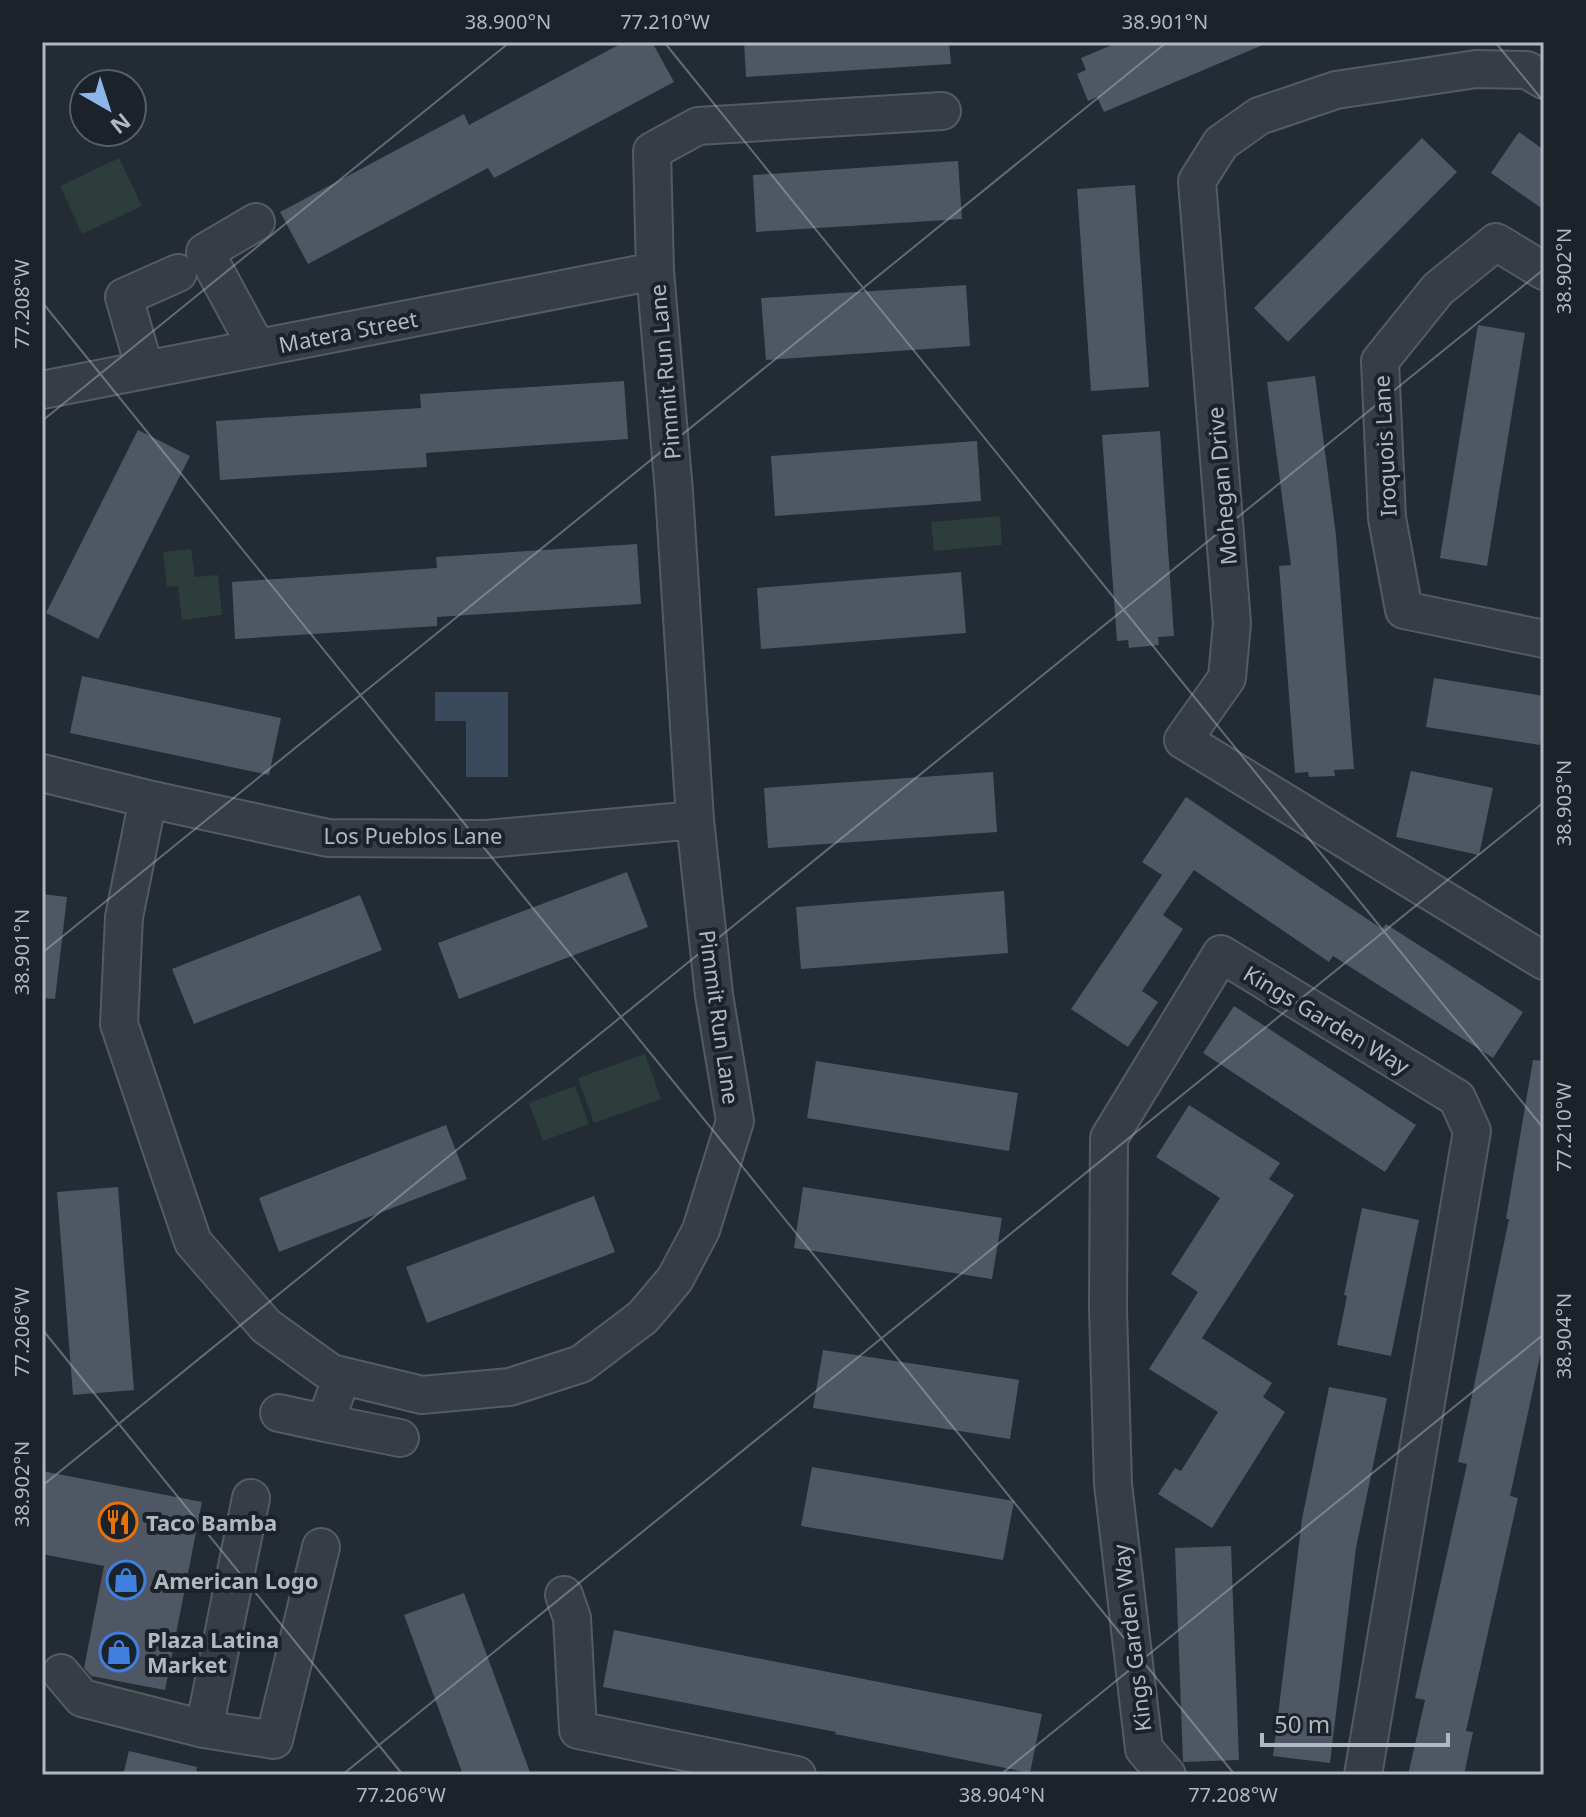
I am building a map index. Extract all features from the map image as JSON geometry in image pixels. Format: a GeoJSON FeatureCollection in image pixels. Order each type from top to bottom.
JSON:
{"type":"FeatureCollection","features":[{"type":"Feature","properties":{"kind":"street","name":"Mohegan Drive"},"geometry":{"type":"LineString","coordinates":[[1544,80],[1527,70],[1476,69],[1336,90],[1259,116],[1221,143],[1197,181],[1232,623],[1227,678],[1183,740],[1544,961]]}},
{"type":"Feature","properties":{"kind":"street","name":"Pimmit Run Lane"},"geometry":{"type":"LineString","coordinates":[[148,799],[124,917],[119,1024],[193,1242],[266,1326],[331,1373],[422,1395],[510,1387],[581,1364],[643,1317],[675,1279],[701,1230],[735,1121],[714,995],[695,820],[674,492],[655,271],[652,151],[698,126],[942,111]]}},
{"type":"Feature","properties":{"kind":"street"},"geometry":{"type":"LineString","coordinates":[[256,222],[205,252],[257,348]]}},
{"type":"Feature","properties":{"kind":"street","name":"Iroquois Lane"},"geometry":{"type":"LineString","coordinates":[[1544,271],[1496,242],[1438,289],[1380,361],[1387,518],[1404,610],[1544,639]]}},
{"type":"Feature","properties":{"kind":"street","name":"Matera Street"},"geometry":{"type":"LineString","coordinates":[[42,390],[655,271]]}},
{"type":"Feature","properties":{"kind":"street"},"geometry":{"type":"LineString","coordinates":[[145,370],[124,297],[178,273]]}},
{"type":"Feature","properties":{"kind":"street","name":"Los Pueblos Lane"},"geometry":{"type":"LineString","coordinates":[[42,773],[328,838],[487,839],[695,820]]}},
{"type":"Feature","properties":{"kind":"street","name":"Kings Garden Way"},"geometry":{"type":"LineString","coordinates":[[1167,1775],[1144,1749],[1113,1484],[1108,1309],[1109,1138],[1221,954],[1457,1098],[1472,1131],[1363,1775]]}},
{"type":"Feature","properties":{"kind":"street"},"geometry":{"type":"LineString","coordinates":[[325,1423],[342,1376]]}},
{"type":"Feature","properties":{"kind":"street"},"geometry":{"type":"LineString","coordinates":[[279,1413],[400,1438]]}},
{"type":"Feature","properties":{"kind":"street"},"geometry":{"type":"LineString","coordinates":[[204,1729],[251,1498]]}},
{"type":"Feature","properties":{"kind":"street"},"geometry":{"type":"LineString","coordinates":[[61,1673],[82,1698],[204,1729],[274,1740],[321,1547]]}},
{"type":"Feature","properties":{"kind":"street"},"geometry":{"type":"LineString","coordinates":[[564,1595],[572,1618],[578,1730],[724,1768],[797,1775]]}},
{"type":"Feature","properties":{"kind":"shaded area"},"geometry":{"type":"Polygon","coordinates":[[[119,158],[142,206],[82,234],[60,186],[119,158]]]}},
{"type":"Feature","properties":{"kind":"shaded area"},"geometry":{"type":"Polygon","coordinates":[[[1000,516],[1002,545],[934,551],[931,522],[1000,516]]]}},
{"type":"Feature","properties":{"kind":"shaded area"},"geometry":{"type":"Polygon","coordinates":[[[191,549],[195,577],[218,575],[222,615],[182,620],[178,586],[167,587],[163,552],[191,549]]]}},
{"type":"Feature","properties":{"kind":"shaded area"},"geometry":{"type":"Polygon","coordinates":[[[645,1054],[661,1099],[594,1123],[578,1078],[645,1054]]]}},
{"type":"Feature","properties":{"kind":"shaded area"},"geometry":{"type":"Polygon","coordinates":[[[575,1086],[589,1124],[543,1141],[529,1103],[575,1086]]]}},
{"type":"Feature","properties":{"kind":"water"},"geometry":{"type":"Polygon","coordinates":[[[435,692],[508,692],[508,777],[466,777],[466,721],[435,721],[435,692]]]}},
{"type":"Feature","properties":{"kind":"building"},"geometry":{"type":"Polygon","coordinates":[[[624,42],[652,42],[674,82],[494,178],[488,168],[308,264],[280,212],[464,114],[469,125],[624,42]]]}},
{"type":"Feature","properties":{"kind":"building"},"geometry":{"type":"Polygon","coordinates":[[[744,42],[949,42],[951,64],[746,77],[744,42]]]}},
{"type":"Feature","properties":{"kind":"building"},"geometry":{"type":"Polygon","coordinates":[[[1119,42],[1270,42],[1104,112],[1097,97],[1088,101],[1077,74],[1086,70],[1081,58],[1119,42]]]}},
{"type":"Feature","properties":{"kind":"building"},"geometry":{"type":"Polygon","coordinates":[[[1519,132],[1544,150],[1544,210],[1491,173],[1519,132]]]}},
{"type":"Feature","properties":{"kind":"building"},"geometry":{"type":"Polygon","coordinates":[[[1422,138],[1457,172],[1288,342],[1254,308],[1422,138]]]}},
{"type":"Feature","properties":{"kind":"building"},"geometry":{"type":"Polygon","coordinates":[[[958,161],[962,219],[756,232],[753,175],[958,161]]]}},
{"type":"Feature","properties":{"kind":"building"},"geometry":{"type":"Polygon","coordinates":[[[1135,185],[1149,387],[1091,391],[1077,189],[1135,185]]]}},
{"type":"Feature","properties":{"kind":"building"},"geometry":{"type":"Polygon","coordinates":[[[966,285],[970,346],[766,360],[761,298],[966,285]]]}},
{"type":"Feature","properties":{"kind":"building"},"geometry":{"type":"Polygon","coordinates":[[[1478,325],[1525,333],[1487,566],[1440,558],[1478,325]]]}},
{"type":"Feature","properties":{"kind":"building"},"geometry":{"type":"Polygon","coordinates":[[[1315,376],[1336,535],[1354,769],[1334,770],[1335,776],[1309,777],[1308,772],[1295,773],[1279,566],[1291,565],[1267,382],[1315,376]]]}},
{"type":"Feature","properties":{"kind":"building"},"geometry":{"type":"Polygon","coordinates":[[[624,381],[628,439],[426,453],[427,467],[220,480],[216,421],[421,408],[420,394],[624,381]]]}},
{"type":"Feature","properties":{"kind":"building"},"geometry":{"type":"Polygon","coordinates":[[[138,430],[190,456],[98,639],[46,613],[138,430]]]}},
{"type":"Feature","properties":{"kind":"building"},"geometry":{"type":"Polygon","coordinates":[[[1160,431],[1174,636],[1158,637],[1159,645],[1129,648],[1128,640],[1117,641],[1102,435],[1160,431]]]}},
{"type":"Feature","properties":{"kind":"building"},"geometry":{"type":"Polygon","coordinates":[[[977,441],[981,501],[775,516],[771,456],[977,441]]]}},
{"type":"Feature","properties":{"kind":"building"},"geometry":{"type":"Polygon","coordinates":[[[637,544],[641,604],[437,617],[437,626],[235,639],[232,582],[437,568],[436,557],[637,544]]]}},
{"type":"Feature","properties":{"kind":"building"},"geometry":{"type":"Polygon","coordinates":[[[961,572],[966,633],[761,649],[757,588],[961,572]]]}},
{"type":"Feature","properties":{"kind":"building"},"geometry":{"type":"Polygon","coordinates":[[[82,676],[281,718],[269,775],[70,733],[82,676]]]}},
{"type":"Feature","properties":{"kind":"building"},"geometry":{"type":"Polygon","coordinates":[[[1434,678],[1544,696],[1540,745],[1426,727],[1434,678]]]}},
{"type":"Feature","properties":{"kind":"building"},"geometry":{"type":"Polygon","coordinates":[[[1411,771],[1493,788],[1479,855],[1396,837],[1411,771]]]}},
{"type":"Feature","properties":{"kind":"building"},"geometry":{"type":"Polygon","coordinates":[[[993,772],[997,832],[768,848],[764,788],[993,772]]]}},
{"type":"Feature","properties":{"kind":"building"},"geometry":{"type":"Polygon","coordinates":[[[1186,797],[1382,929],[1386,924],[1523,1012],[1493,1058],[1333,956],[1329,962],[1194,870],[1163,915],[1183,929],[1142,991],[1158,1002],[1128,1047],[1071,1009],[1162,875],[1142,862],[1186,797]]]}},
{"type":"Feature","properties":{"kind":"building"},"geometry":{"type":"Polygon","coordinates":[[[627,872],[648,927],[459,999],[438,943],[627,872]]]}},
{"type":"Feature","properties":{"kind":"building"},"geometry":{"type":"Polygon","coordinates":[[[1004,891],[1008,953],[801,969],[796,907],[1004,891]]]}},
{"type":"Feature","properties":{"kind":"building"},"geometry":{"type":"Polygon","coordinates":[[[42,894],[67,897],[55,999],[42,998],[42,894]]]}},
{"type":"Feature","properties":{"kind":"building"},"geometry":{"type":"Polygon","coordinates":[[[360,895],[382,950],[194,1024],[172,969],[360,895]]]}},
{"type":"Feature","properties":{"kind":"building"},"geometry":{"type":"Polygon","coordinates":[[[1234,1006],[1416,1125],[1385,1172],[1203,1053],[1234,1006]]]}},
{"type":"Feature","properties":{"kind":"building"},"geometry":{"type":"Polygon","coordinates":[[[1533,1060],[1544,1061],[1544,1338],[1510,1496],[1518,1498],[1466,1731],[1473,1732],[1464,1775],[1408,1775],[1425,1700],[1415,1698],[1467,1464],[1458,1462],[1509,1219],[1506,1219],[1533,1060]]]}},
{"type":"Feature","properties":{"kind":"building"},"geometry":{"type":"Polygon","coordinates":[[[816,1061],[1018,1093],[1009,1151],[807,1118],[816,1061]]]}},
{"type":"Feature","properties":{"kind":"building"},"geometry":{"type":"Polygon","coordinates":[[[1189,1105],[1280,1163],[1269,1179],[1294,1195],[1202,1338],[1272,1383],[1263,1397],[1285,1412],[1212,1528],[1158,1494],[1175,1468],[1181,1471],[1218,1412],[1149,1369],[1198,1292],[1171,1274],[1220,1198],[1156,1157],[1189,1105]]]}},
{"type":"Feature","properties":{"kind":"building"},"geometry":{"type":"Polygon","coordinates":[[[446,1125],[467,1179],[279,1252],[259,1198],[446,1125]]]}},
{"type":"Feature","properties":{"kind":"building"},"geometry":{"type":"Polygon","coordinates":[[[118,1187],[134,1390],[73,1395],[57,1192],[118,1187]]]}},
{"type":"Feature","properties":{"kind":"building"},"geometry":{"type":"Polygon","coordinates":[[[803,1187],[1002,1218],[992,1279],[794,1248],[803,1187]]]}},
{"type":"Feature","properties":{"kind":"building"},"geometry":{"type":"Polygon","coordinates":[[[594,1196],[615,1252],[427,1323],[406,1267],[594,1196]]]}},
{"type":"Feature","properties":{"kind":"building"},"geometry":{"type":"Polygon","coordinates":[[[1362,1208],[1419,1220],[1391,1356],[1337,1345],[1362,1208]]]}},
{"type":"Feature","properties":{"kind":"building"},"geometry":{"type":"Polygon","coordinates":[[[823,1350],[1019,1380],[1010,1439],[813,1408],[823,1350]]]}},
{"type":"Feature","properties":{"kind":"building"},"geometry":{"type":"Polygon","coordinates":[[[1329,1387],[1387,1398],[1356,1548],[1330,1763],[1273,1756],[1302,1519],[1329,1387]]]}},
{"type":"Feature","properties":{"kind":"building"},"geometry":{"type":"Polygon","coordinates":[[[812,1467],[1014,1501],[1003,1560],[801,1526],[812,1467]]]}},
{"type":"Feature","properties":{"kind":"building"},"geometry":{"type":"Polygon","coordinates":[[[42,1471],[202,1502],[165,1690],[91,1676],[84,1668],[104,1566],[42,1554],[42,1471]]]}},
{"type":"Feature","properties":{"kind":"building"},"geometry":{"type":"Polygon","coordinates":[[[1231,1546],[1239,1760],[1183,1762],[1175,1548],[1231,1546]]]}},
{"type":"Feature","properties":{"kind":"building"},"geometry":{"type":"Polygon","coordinates":[[[464,1593],[531,1775],[463,1775],[404,1615],[464,1593]]]}},
{"type":"Feature","properties":{"kind":"building"},"geometry":{"type":"Polygon","coordinates":[[[614,1630],[1042,1714],[1030,1773],[603,1687],[614,1630]]]}},
{"type":"Feature","properties":{"kind":"building"},"geometry":{"type":"Polygon","coordinates":[[[129,1751],[197,1767],[196,1775],[123,1775],[129,1751]]]}},
{"type":"Feature","properties":{"kind":"place","name":"Taco Bamba"},"geometry":{"type":"Point","coordinates":[118,1522]}},
{"type":"Feature","properties":{"kind":"place","name":"American Logo"},"geometry":{"type":"Point","coordinates":[126,1580]}},
{"type":"Feature","properties":{"kind":"place","name":"Plaza Latina Market"},"geometry":{"type":"Point","coordinates":[119,1652]}}]}
